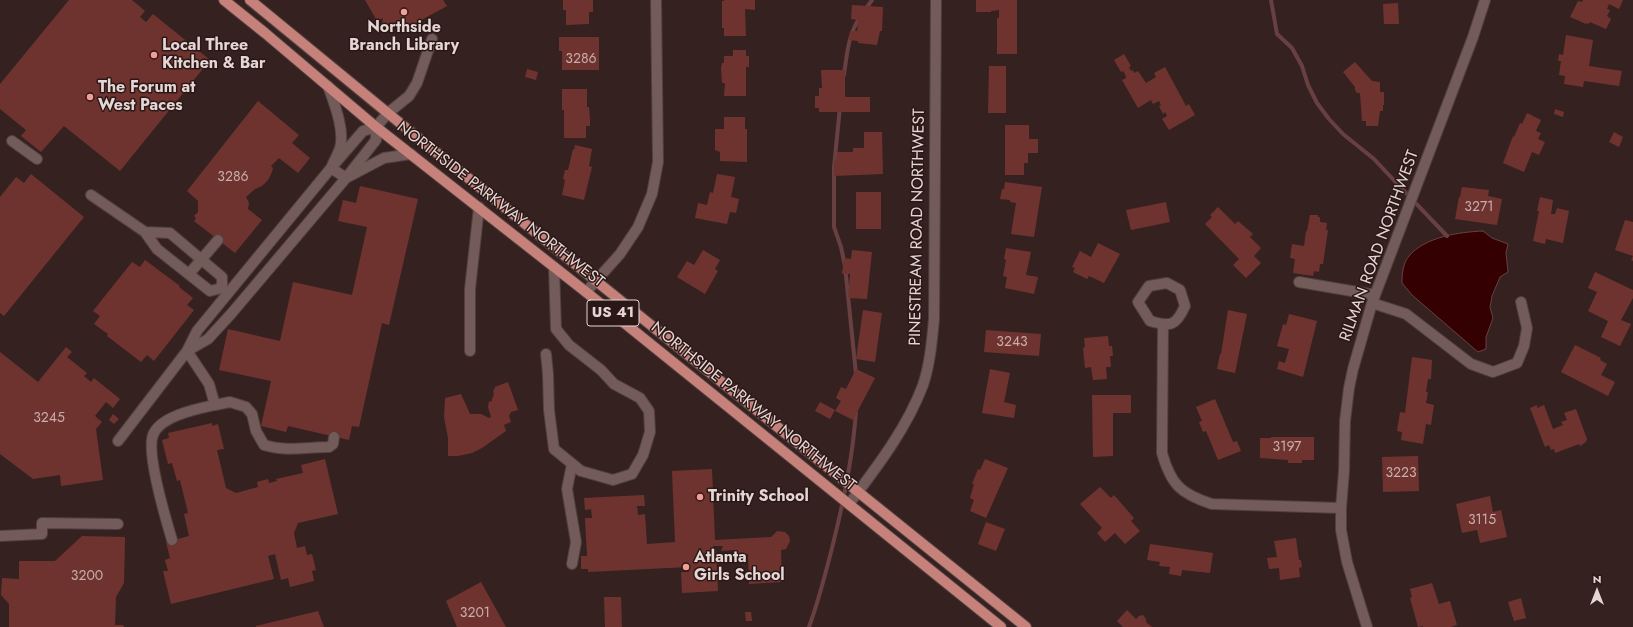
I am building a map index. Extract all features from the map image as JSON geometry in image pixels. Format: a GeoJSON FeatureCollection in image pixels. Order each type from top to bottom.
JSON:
{"type":"FeatureCollection","features":[{"type":"Feature","properties":{"kind":"main road","name":"NORTHSIDE PARKWAY NORTHWEST"},"geometry":{"type":"LineString","coordinates":[[224,0],[376,127],[586,292],[1001,627]]}},
{"type":"Feature","properties":{"kind":"main road","name":"NORTHSIDE PARKWAY NORTHWEST"},"geometry":{"type":"LineString","coordinates":[[250,0],[1026,627]]}},
{"type":"Feature","properties":{"kind":"street"},"geometry":{"type":"LineString","coordinates":[[586,292],[620,254],[635,232],[652,194],[658,162],[656,0]]}},
{"type":"Feature","properties":{"kind":"street","name":"PINESTREAM ROAD NORTHWEST"},"geometry":{"type":"LineString","coordinates":[[850,504],[912,412],[923,384],[930,356],[934,319],[936,0]]}},
{"type":"Feature","properties":{"kind":"street","name":"RILMAN ROAD NORTHWEST"},"geometry":{"type":"LineString","coordinates":[[1368,627],[1347,562],[1341,530],[1345,421],[1349,388],[1373,299],[1473,37],[1485,0]]}},
{"type":"Feature","properties":{"kind":"street"},"geometry":{"type":"LineString","coordinates":[[118,441],[187,351],[197,331],[225,290],[363,131],[376,127],[388,113],[409,96],[417,83],[432,39]]}},
{"type":"Feature","properties":{"kind":"street"},"geometry":{"type":"LineString","coordinates":[[328,86],[339,120],[341,146],[331,168]]}},
{"type":"Feature","properties":{"kind":"street"},"geometry":{"type":"LineString","coordinates":[[187,351],[208,339],[346,178],[376,140],[376,127]]}},
{"type":"Feature","properties":{"kind":"street"},"geometry":{"type":"LineString","coordinates":[[12,141],[38,159]]}},
{"type":"Feature","properties":{"kind":"street"},"geometry":{"type":"LineString","coordinates":[[346,178],[384,158],[411,154]]}},
{"type":"Feature","properties":{"kind":"street"},"geometry":{"type":"LineString","coordinates":[[331,168],[346,178]]}},
{"type":"Feature","properties":{"kind":"street"},"geometry":{"type":"LineString","coordinates":[[91,195],[145,232],[157,249],[210,291],[225,290]]}},
{"type":"Feature","properties":{"kind":"street"},"geometry":{"type":"LineString","coordinates":[[470,351],[470,289],[479,207]]}},
{"type":"Feature","properties":{"kind":"street"},"geometry":{"type":"LineString","coordinates":[[145,232],[170,233],[222,277],[225,290],[240,303]]}},
{"type":"Feature","properties":{"kind":"street"},"geometry":{"type":"LineString","coordinates":[[189,274],[218,240]]}},
{"type":"Feature","properties":{"kind":"street"},"geometry":{"type":"LineString","coordinates":[[546,354],[549,410],[554,449],[581,471],[613,480],[632,474],[643,455],[650,432],[650,411],[640,398],[614,384],[601,370],[569,345],[556,329],[554,267]]}},
{"type":"Feature","properties":{"kind":"street"},"geometry":{"type":"LineString","coordinates":[[1299,282],[1373,299],[1406,314],[1472,364],[1493,372],[1517,363],[1524,346],[1527,328],[1521,302]]}},
{"type":"Feature","properties":{"kind":"street"},"geometry":{"type":"LineString","coordinates":[[1167,283],[1180,290],[1185,306],[1179,319],[1172,324],[1162,325],[1150,321],[1138,302],[1149,286],[1167,283]]}},
{"type":"Feature","properties":{"kind":"street"},"geometry":{"type":"LineString","coordinates":[[1162,325],[1162,453],[1168,472],[1177,486],[1194,498],[1212,504],[1341,508]]}},
{"type":"Feature","properties":{"kind":"street"},"geometry":{"type":"LineString","coordinates":[[187,351],[209,384],[215,404]]}},
{"type":"Feature","properties":{"kind":"street"},"geometry":{"type":"LineString","coordinates":[[172,540],[160,496],[152,444],[153,434],[159,426],[170,418],[215,404],[230,402],[246,407],[252,414],[256,431],[264,445],[273,448],[290,449],[329,446],[332,444],[334,437]]}},
{"type":"Feature","properties":{"kind":"street"},"geometry":{"type":"LineString","coordinates":[[572,464],[567,489],[576,542],[572,564]]}},
{"type":"Feature","properties":{"kind":"street"},"geometry":{"type":"LineString","coordinates":[[0,536],[42,534],[42,523],[118,524]]}},
{"type":"Feature","properties":{"kind":"shaded area"},"geometry":{"type":"Polygon","coordinates":[[[1483,231],[1492,238],[1508,244],[1506,253],[1508,272],[1500,277],[1492,296],[1490,307],[1493,318],[1486,337],[1486,349],[1478,352],[1412,295],[1402,283],[1402,280],[1405,262],[1409,256],[1424,244],[1453,234],[1483,231]]]}},
{"type":"Feature","properties":{"kind":"building","name":"The Forum at West Paces"},"geometry":{"type":"Polygon","coordinates":[[[69,0],[132,0],[145,11],[140,17],[146,22],[153,14],[210,60],[120,171],[64,126],[41,152],[21,136],[26,130],[0,109],[0,84],[69,0]]]}},
{"type":"Feature","properties":{"kind":"building","name":"Northside Branch Library"},"geometry":{"type":"Polygon","coordinates":[[[365,0],[443,0],[447,6],[403,30],[398,22],[397,26],[382,24],[383,18],[377,21],[365,0]]]}},
{"type":"Feature","properties":{"kind":"building"},"geometry":{"type":"Polygon","coordinates":[[[563,0],[593,0],[593,12],[589,12],[589,24],[566,25],[566,10],[563,10],[563,0]]]}},
{"type":"Feature","properties":{"kind":"building"},"geometry":{"type":"Polygon","coordinates":[[[755,0],[755,10],[745,9],[746,36],[724,36],[724,28],[722,28],[722,1],[755,0]]]}},
{"type":"Feature","properties":{"kind":"building"},"geometry":{"type":"Polygon","coordinates":[[[976,0],[1017,0],[1017,54],[997,54],[997,18],[999,18],[999,10],[991,12],[976,12],[976,0]]]}},
{"type":"Feature","properties":{"kind":"building"},"geometry":{"type":"Polygon","coordinates":[[[1583,0],[1623,0],[1619,9],[1609,4],[1607,9],[1610,10],[1607,16],[1611,19],[1606,29],[1590,22],[1589,24],[1586,24],[1570,17],[1578,1],[1582,2],[1583,0]]]}},
{"type":"Feature","properties":{"kind":"building"},"geometry":{"type":"Polygon","coordinates":[[[1398,3],[1399,24],[1384,24],[1383,4],[1398,3]]]}},
{"type":"Feature","properties":{"kind":"building"},"geometry":{"type":"Polygon","coordinates":[[[852,5],[883,7],[882,31],[880,31],[877,45],[858,43],[858,41],[849,40],[850,31],[857,31],[858,20],[851,19],[852,5]]]}},
{"type":"Feature","properties":{"kind":"building"},"geometry":{"type":"Polygon","coordinates":[[[1566,35],[1593,40],[1589,66],[1622,71],[1619,86],[1584,81],[1583,87],[1564,84],[1565,76],[1559,75],[1561,61],[1558,61],[1559,54],[1563,55],[1566,35]]]}},
{"type":"Feature","properties":{"kind":"building"},"geometry":{"type":"Polygon","coordinates":[[[559,37],[599,37],[599,70],[562,70],[562,51],[559,51],[559,37]]]}},
{"type":"Feature","properties":{"kind":"building"},"geometry":{"type":"Polygon","coordinates":[[[733,50],[746,50],[746,56],[749,56],[749,67],[746,67],[746,96],[724,96],[725,83],[722,83],[722,63],[724,63],[724,56],[733,56],[733,50]]]}},
{"type":"Feature","properties":{"kind":"building"},"geometry":{"type":"Polygon","coordinates":[[[1124,54],[1131,66],[1129,67],[1131,71],[1133,70],[1134,73],[1138,71],[1146,83],[1156,77],[1154,73],[1165,67],[1186,106],[1189,104],[1195,115],[1169,130],[1162,119],[1167,116],[1165,112],[1163,114],[1159,106],[1161,105],[1159,101],[1153,104],[1151,100],[1138,108],[1122,80],[1126,78],[1125,74],[1123,71],[1121,72],[1114,60],[1124,54]]]}},
{"type":"Feature","properties":{"kind":"building"},"geometry":{"type":"Polygon","coordinates":[[[1355,62],[1372,81],[1380,82],[1380,92],[1384,92],[1383,111],[1380,111],[1378,126],[1366,126],[1366,121],[1362,121],[1360,93],[1357,93],[1355,87],[1343,72],[1355,62]]]}},
{"type":"Feature","properties":{"kind":"building"},"geometry":{"type":"Polygon","coordinates":[[[989,66],[1006,66],[1006,113],[988,113],[989,66]]]}},
{"type":"Feature","properties":{"kind":"building"},"geometry":{"type":"Polygon","coordinates":[[[527,69],[538,72],[536,80],[525,77],[527,69]]]}},
{"type":"Feature","properties":{"kind":"building"},"geometry":{"type":"Polygon","coordinates":[[[821,70],[845,70],[845,97],[870,97],[870,112],[819,112],[819,108],[815,108],[815,96],[819,96],[819,88],[822,88],[821,70]]]}},
{"type":"Feature","properties":{"kind":"building"},"geometry":{"type":"Polygon","coordinates":[[[562,89],[587,89],[587,107],[589,107],[590,126],[586,126],[586,138],[564,138],[562,89]]]}},
{"type":"Feature","properties":{"kind":"building"},"geometry":{"type":"Polygon","coordinates":[[[258,101],[299,135],[292,143],[310,158],[298,173],[279,158],[271,166],[273,168],[268,180],[246,197],[249,203],[248,209],[262,220],[235,253],[194,221],[196,218],[194,216],[198,212],[198,201],[187,191],[258,101]]]}},
{"type":"Feature","properties":{"kind":"building"},"geometry":{"type":"Polygon","coordinates":[[[1555,109],[1564,112],[1563,117],[1554,114],[1555,109]]]}},
{"type":"Feature","properties":{"kind":"building"},"geometry":{"type":"Polygon","coordinates":[[[1527,113],[1541,120],[1536,131],[1541,133],[1538,139],[1545,142],[1539,155],[1532,152],[1524,172],[1503,163],[1513,136],[1514,137],[1520,123],[1522,124],[1527,113]]]}},
{"type":"Feature","properties":{"kind":"building"},"geometry":{"type":"Polygon","coordinates":[[[724,117],[745,117],[745,129],[747,129],[747,162],[720,161],[720,152],[715,150],[715,129],[724,129],[724,117]]]}},
{"type":"Feature","properties":{"kind":"building"},"geometry":{"type":"Polygon","coordinates":[[[1005,125],[1029,125],[1029,139],[1038,139],[1038,153],[1028,153],[1028,163],[1024,163],[1024,175],[1005,175],[1005,125]]]}},
{"type":"Feature","properties":{"kind":"building"},"geometry":{"type":"Polygon","coordinates":[[[864,132],[882,132],[883,174],[834,176],[834,161],[837,161],[837,152],[853,152],[853,148],[864,148],[864,132]]]}},
{"type":"Feature","properties":{"kind":"building"},"geometry":{"type":"Polygon","coordinates":[[[1614,132],[1623,137],[1619,147],[1609,142],[1614,132]]]}},
{"type":"Feature","properties":{"kind":"building"},"geometry":{"type":"Polygon","coordinates":[[[575,145],[592,149],[589,166],[592,167],[584,200],[562,195],[565,170],[568,170],[575,145]]]}},
{"type":"Feature","properties":{"kind":"building"},"geometry":{"type":"Polygon","coordinates":[[[31,174],[84,217],[4,316],[0,313],[0,197],[16,177],[24,183],[31,174]]]}},
{"type":"Feature","properties":{"kind":"building"},"geometry":{"type":"Polygon","coordinates":[[[717,174],[735,177],[731,197],[739,199],[736,213],[730,212],[727,224],[695,218],[698,203],[707,205],[710,192],[713,193],[717,174]]]}},
{"type":"Feature","properties":{"kind":"building"},"geometry":{"type":"Polygon","coordinates":[[[1005,182],[1042,187],[1034,237],[1011,234],[1016,203],[1010,202],[1010,200],[1000,199],[1005,182]]]}},
{"type":"Feature","properties":{"kind":"building"},"geometry":{"type":"Polygon","coordinates":[[[360,186],[418,199],[389,325],[382,323],[359,427],[352,426],[349,440],[288,426],[286,432],[261,426],[271,381],[219,370],[228,329],[280,341],[293,282],[352,295],[367,227],[338,221],[343,200],[356,203],[360,186]]]}},
{"type":"Feature","properties":{"kind":"building"},"geometry":{"type":"Polygon","coordinates":[[[1462,187],[1489,190],[1488,196],[1502,199],[1497,225],[1455,219],[1462,187]]]}},
{"type":"Feature","properties":{"kind":"building"},"geometry":{"type":"Polygon","coordinates":[[[856,192],[881,192],[881,229],[856,229],[856,192]]]}},
{"type":"Feature","properties":{"kind":"building"},"geometry":{"type":"Polygon","coordinates":[[[1540,197],[1553,200],[1551,214],[1555,214],[1557,208],[1569,211],[1563,243],[1546,239],[1545,244],[1533,241],[1539,211],[1537,211],[1540,197]]]}},
{"type":"Feature","properties":{"kind":"building"},"geometry":{"type":"Polygon","coordinates":[[[1166,202],[1170,222],[1131,230],[1126,210],[1166,202]]]}},
{"type":"Feature","properties":{"kind":"building"},"geometry":{"type":"Polygon","coordinates":[[[1218,207],[1235,224],[1238,221],[1253,234],[1250,237],[1261,248],[1254,256],[1261,263],[1246,278],[1233,265],[1239,259],[1205,224],[1212,217],[1210,215],[1218,207]]]}},
{"type":"Feature","properties":{"kind":"building"},"geometry":{"type":"Polygon","coordinates":[[[1310,215],[1318,215],[1318,217],[1320,217],[1320,222],[1327,223],[1326,230],[1328,230],[1323,264],[1320,264],[1319,272],[1314,271],[1313,276],[1293,273],[1295,259],[1290,258],[1292,244],[1304,246],[1310,215]]]}},
{"type":"Feature","properties":{"kind":"building"},"geometry":{"type":"Polygon","coordinates":[[[1625,220],[1633,222],[1633,256],[1615,250],[1625,220]]]}},
{"type":"Feature","properties":{"kind":"building"},"geometry":{"type":"Polygon","coordinates":[[[1098,243],[1120,254],[1104,283],[1089,276],[1087,279],[1073,272],[1075,268],[1072,267],[1080,251],[1091,257],[1098,243]]]}},
{"type":"Feature","properties":{"kind":"building"},"geometry":{"type":"Polygon","coordinates":[[[1006,248],[1031,252],[1026,275],[1038,277],[1034,294],[1005,288],[1007,277],[1003,276],[1006,260],[1004,259],[1006,248]]]}},
{"type":"Feature","properties":{"kind":"building"},"geometry":{"type":"Polygon","coordinates":[[[703,250],[720,260],[715,269],[718,271],[705,294],[677,277],[687,261],[694,265],[703,250]]]}},
{"type":"Feature","properties":{"kind":"building"},"geometry":{"type":"Polygon","coordinates":[[[852,250],[872,252],[867,299],[848,298],[850,274],[842,274],[844,258],[851,259],[852,250]]]}},
{"type":"Feature","properties":{"kind":"building"},"geometry":{"type":"Polygon","coordinates":[[[145,260],[180,286],[179,287],[193,298],[187,305],[194,310],[154,361],[147,355],[141,362],[94,324],[100,316],[93,311],[132,262],[140,267],[145,260]]]}},
{"type":"Feature","properties":{"kind":"building"},"geometry":{"type":"Polygon","coordinates":[[[1595,272],[1633,290],[1633,298],[1621,320],[1631,324],[1620,346],[1601,337],[1608,321],[1588,311],[1597,292],[1588,288],[1595,272]]]}},
{"type":"Feature","properties":{"kind":"building"},"geometry":{"type":"Polygon","coordinates":[[[863,310],[882,313],[875,362],[856,359],[863,310]]]}},
{"type":"Feature","properties":{"kind":"building"},"geometry":{"type":"Polygon","coordinates":[[[1228,310],[1247,314],[1235,373],[1217,369],[1228,310]]]}},
{"type":"Feature","properties":{"kind":"building"},"geometry":{"type":"Polygon","coordinates":[[[1289,314],[1317,321],[1303,377],[1277,369],[1279,361],[1285,363],[1289,349],[1277,346],[1283,324],[1286,325],[1289,314]]]}},
{"type":"Feature","properties":{"kind":"building"},"geometry":{"type":"Polygon","coordinates":[[[986,330],[1041,334],[1039,356],[984,352],[986,330]]]}},
{"type":"Feature","properties":{"kind":"building"},"geometry":{"type":"Polygon","coordinates":[[[1108,336],[1109,346],[1112,346],[1113,356],[1110,356],[1111,367],[1106,367],[1107,379],[1093,380],[1091,367],[1085,368],[1083,348],[1085,347],[1084,338],[1108,336]]]}},
{"type":"Feature","properties":{"kind":"building"},"geometry":{"type":"Polygon","coordinates":[[[1575,345],[1601,358],[1600,360],[1607,364],[1601,375],[1615,382],[1608,396],[1561,372],[1575,345]]]}},
{"type":"Feature","properties":{"kind":"building"},"geometry":{"type":"Polygon","coordinates":[[[66,347],[72,352],[67,357],[87,373],[84,376],[91,382],[94,378],[120,399],[113,408],[106,402],[95,416],[102,422],[96,429],[103,480],[61,486],[60,475],[33,479],[0,454],[0,352],[38,382],[66,347]]]}},
{"type":"Feature","properties":{"kind":"building"},"geometry":{"type":"Polygon","coordinates":[[[1412,357],[1432,360],[1431,379],[1428,379],[1426,403],[1434,405],[1431,425],[1426,424],[1423,444],[1401,440],[1402,432],[1397,431],[1400,412],[1405,413],[1412,357]]]}},
{"type":"Feature","properties":{"kind":"building"},"geometry":{"type":"Polygon","coordinates":[[[856,369],[875,378],[853,420],[835,411],[841,401],[836,398],[841,387],[846,389],[856,369]]]}},
{"type":"Feature","properties":{"kind":"building"},"geometry":{"type":"Polygon","coordinates":[[[990,369],[1010,373],[1004,402],[1016,405],[1014,418],[982,413],[990,369]]]}},
{"type":"Feature","properties":{"kind":"building"},"geometry":{"type":"Polygon","coordinates":[[[508,382],[518,410],[511,412],[509,416],[511,422],[504,425],[506,431],[482,448],[472,453],[458,456],[448,456],[448,438],[444,417],[445,398],[461,394],[470,414],[481,414],[489,418],[491,417],[488,407],[489,401],[491,402],[495,387],[508,382]]]}},
{"type":"Feature","properties":{"kind":"building"},"geometry":{"type":"Polygon","coordinates":[[[1092,395],[1131,395],[1131,413],[1113,413],[1113,456],[1093,457],[1092,395]]]}},
{"type":"Feature","properties":{"kind":"building"},"geometry":{"type":"Polygon","coordinates":[[[1215,399],[1233,442],[1237,441],[1241,451],[1218,460],[1206,431],[1203,432],[1199,422],[1202,421],[1196,407],[1215,399]]]}},
{"type":"Feature","properties":{"kind":"building"},"geometry":{"type":"Polygon","coordinates":[[[820,402],[835,410],[830,419],[815,411],[820,402]]]}},
{"type":"Feature","properties":{"kind":"building"},"geometry":{"type":"Polygon","coordinates":[[[1537,405],[1537,408],[1544,405],[1553,429],[1563,425],[1561,422],[1567,420],[1564,413],[1576,409],[1587,439],[1586,442],[1580,446],[1579,444],[1555,453],[1554,449],[1551,450],[1549,445],[1545,447],[1530,408],[1537,405]]]}},
{"type":"Feature","properties":{"kind":"building"},"geometry":{"type":"Polygon","coordinates":[[[113,414],[119,419],[114,424],[109,420],[113,414]]]}},
{"type":"Feature","properties":{"kind":"building"},"geometry":{"type":"Polygon","coordinates":[[[212,423],[212,426],[218,424],[224,449],[217,450],[226,488],[236,493],[258,487],[257,482],[268,479],[269,483],[277,481],[276,479],[303,473],[301,465],[325,459],[338,514],[298,523],[294,533],[297,548],[305,546],[307,555],[312,554],[316,570],[312,571],[314,581],[290,587],[288,578],[281,580],[275,554],[268,556],[274,579],[171,604],[163,571],[168,571],[165,560],[170,558],[166,542],[189,536],[184,514],[188,513],[180,480],[177,481],[172,463],[168,464],[162,440],[169,438],[168,433],[212,423]]]}},
{"type":"Feature","properties":{"kind":"building"},"geometry":{"type":"Polygon","coordinates":[[[1314,437],[1314,460],[1302,460],[1302,463],[1288,463],[1288,460],[1260,458],[1260,438],[1314,437]]]}},
{"type":"Feature","properties":{"kind":"building"},"geometry":{"type":"Polygon","coordinates":[[[1418,456],[1419,491],[1383,492],[1382,457],[1418,456]]]}},
{"type":"Feature","properties":{"kind":"building"},"geometry":{"type":"Polygon","coordinates":[[[985,459],[1008,468],[986,518],[970,511],[974,500],[970,498],[974,484],[972,484],[978,469],[980,470],[985,459]]]}},
{"type":"Feature","properties":{"kind":"building"},"geometry":{"type":"Polygon","coordinates":[[[712,469],[715,540],[771,537],[777,531],[785,532],[789,536],[790,541],[786,549],[781,550],[782,582],[749,584],[748,554],[734,555],[734,550],[721,551],[723,546],[713,546],[713,549],[716,549],[718,591],[682,593],[681,572],[689,572],[688,567],[588,572],[588,569],[581,569],[581,556],[587,556],[585,518],[592,518],[591,509],[585,510],[584,498],[644,495],[645,506],[637,506],[638,515],[645,514],[647,544],[675,542],[672,471],[712,469]]]}},
{"type":"Feature","properties":{"kind":"building"},"geometry":{"type":"Polygon","coordinates":[[[1100,487],[1111,498],[1114,495],[1134,518],[1131,521],[1140,531],[1125,544],[1115,533],[1105,542],[1097,533],[1102,528],[1080,504],[1100,487]]]}},
{"type":"Feature","properties":{"kind":"building"},"geometry":{"type":"Polygon","coordinates":[[[1490,496],[1493,512],[1501,510],[1507,537],[1480,543],[1477,530],[1462,533],[1456,504],[1490,496]]]}},
{"type":"Feature","properties":{"kind":"building"},"geometry":{"type":"Polygon","coordinates":[[[986,522],[1005,529],[996,551],[978,544],[986,522]]]}},
{"type":"Feature","properties":{"kind":"building"},"geometry":{"type":"Polygon","coordinates":[[[82,536],[125,537],[124,583],[116,597],[115,625],[123,625],[124,627],[9,627],[9,604],[1,595],[2,578],[19,579],[19,561],[55,561],[82,536]]]}},
{"type":"Feature","properties":{"kind":"building"},"geometry":{"type":"Polygon","coordinates":[[[1296,538],[1299,560],[1301,560],[1302,567],[1299,568],[1300,577],[1280,580],[1279,568],[1269,569],[1267,558],[1277,557],[1274,541],[1296,538]]]}},
{"type":"Feature","properties":{"kind":"building"},"geometry":{"type":"Polygon","coordinates":[[[1150,544],[1213,553],[1210,573],[1182,570],[1181,576],[1169,574],[1170,567],[1159,566],[1160,562],[1147,560],[1150,544]]]}},
{"type":"Feature","properties":{"kind":"building"},"geometry":{"type":"Polygon","coordinates":[[[481,582],[506,627],[457,627],[446,601],[481,582]]]}},
{"type":"Feature","properties":{"kind":"building"},"geometry":{"type":"Polygon","coordinates":[[[1432,583],[1439,604],[1450,601],[1457,625],[1451,627],[1418,627],[1410,598],[1412,597],[1410,589],[1432,583]]]}},
{"type":"Feature","properties":{"kind":"building"},"geometry":{"type":"Polygon","coordinates":[[[604,597],[621,597],[622,627],[605,627],[604,597]]]}},
{"type":"Feature","properties":{"kind":"building"},"geometry":{"type":"Polygon","coordinates":[[[1521,598],[1526,618],[1514,621],[1508,602],[1521,598]]]}},
{"type":"Feature","properties":{"kind":"building"},"geometry":{"type":"Polygon","coordinates":[[[1127,610],[1136,619],[1143,615],[1146,622],[1152,627],[1123,627],[1117,621],[1127,610]]]}},
{"type":"Feature","properties":{"kind":"building"},"geometry":{"type":"Polygon","coordinates":[[[318,611],[324,627],[256,627],[256,626],[318,611]]]}},
{"type":"Feature","properties":{"kind":"building"},"geometry":{"type":"Polygon","coordinates":[[[745,612],[751,612],[752,621],[746,621],[745,612]]]}},
{"type":"Feature","properties":{"kind":"waterway"},"geometry":{"type":"LineString","coordinates":[[865,10],[872,0]]}},
{"type":"Feature","properties":{"kind":"waterway"},"geometry":{"type":"LineString","coordinates":[[1271,0],[1277,34],[1292,48],[1302,66],[1308,85],[1317,103],[1343,134],[1374,159],[1447,236]]}},
{"type":"Feature","properties":{"kind":"waterway"},"geometry":{"type":"LineString","coordinates":[[844,75],[850,38],[860,17]]}},
{"type":"Feature","properties":{"kind":"waterway"},"geometry":{"type":"LineString","coordinates":[[840,107],[834,167],[834,227],[841,247],[845,266],[856,374]]}},
{"type":"Feature","properties":{"kind":"waterway"},"geometry":{"type":"LineString","coordinates":[[809,627],[822,586],[841,511],[848,478],[856,411]]}},
{"type":"Feature","properties":{"kind":"place","name":"Northside Branch Library"},"geometry":{"type":"Point","coordinates":[404,12]}},
{"type":"Feature","properties":{"kind":"place","name":"Local Three Kitchen & Bar"},"geometry":{"type":"Point","coordinates":[154,55]}},
{"type":"Feature","properties":{"kind":"place","name":"The Forum at West Paces"},"geometry":{"type":"Point","coordinates":[90,97]}},
{"type":"Feature","properties":{"kind":"place","name":"Trinity School"},"geometry":{"type":"Point","coordinates":[700,497]}},
{"type":"Feature","properties":{"kind":"place","name":"Atlanta Girls School"},"geometry":{"type":"Point","coordinates":[686,567]}}]}
